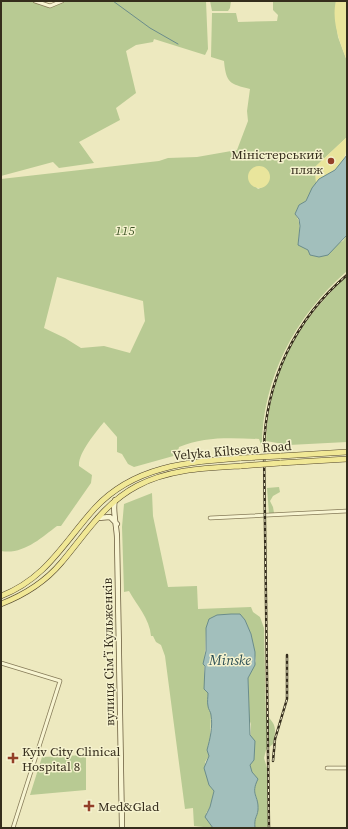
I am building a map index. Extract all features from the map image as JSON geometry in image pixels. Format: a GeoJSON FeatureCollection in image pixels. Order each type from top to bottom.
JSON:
{"type":"FeatureCollection","features":[{"type":"Feature","properties":{"kind":"main road","name":"Velyka Kiltseva Road"},"geometry":{"type":"LineString","coordinates":[[1,596],[27,583],[48,566],[95,509],[108,496],[128,482],[145,474],[167,466],[195,462],[347,452]]}},
{"type":"Feature","properties":{"kind":"main road","name":"Velyka Kiltseva Road"},"geometry":{"type":"LineString","coordinates":[[96,518],[115,500],[138,485],[166,475],[191,470],[347,459]]}},
{"type":"Feature","properties":{"kind":"main road","name":"вулиця Сімʼї Кульженків"},"geometry":{"type":"LineString","coordinates":[[115,500],[114,508],[117,524],[122,828]]}},
{"type":"Feature","properties":{"kind":"main road"},"geometry":{"type":"LineString","coordinates":[[1,604],[26,593],[52,572],[96,518],[110,517],[117,524]]}},
{"type":"Feature","properties":{"kind":"street"},"geometry":{"type":"LineString","coordinates":[[35,1],[50,6],[62,1]]}},
{"type":"Feature","properties":{"kind":"street"},"geometry":{"type":"LineString","coordinates":[[210,518],[347,511]]}},
{"type":"Feature","properties":{"kind":"street"},"geometry":{"type":"LineString","coordinates":[[1,663],[60,681],[13,828]]}},
{"type":"Feature","properties":{"kind":"street"},"geometry":{"type":"LineString","coordinates":[[326,768],[347,768]]}},
{"type":"Feature","properties":{"kind":"green space"},"geometry":{"type":"Polygon","coordinates":[[[1,1],[35,1],[50,6],[62,1],[206,1],[208,49],[205,55],[154,39],[153,42],[136,45],[126,51],[136,93],[116,108],[120,120],[79,142],[94,163],[59,168],[53,162],[1,176],[1,1]]]}},
{"type":"Feature","properties":{"kind":"green space"},"geometry":{"type":"Polygon","coordinates":[[[210,1],[231,1],[230,8],[228,11],[212,11],[210,1]]]}},
{"type":"Feature","properties":{"kind":"green space","name":"115"},"geometry":{"type":"Polygon","coordinates":[[[273,1],[336,1],[335,16],[338,37],[347,61],[347,137],[315,167],[316,183],[305,202],[299,205],[295,214],[299,221],[298,244],[308,250],[312,256],[343,241],[347,235],[347,271],[328,289],[312,308],[297,329],[285,350],[275,373],[268,397],[262,447],[259,439],[208,439],[179,447],[177,455],[134,467],[128,464],[122,454],[117,452],[117,437],[104,422],[84,449],[79,461],[79,466],[92,475],[91,483],[61,526],[57,526],[24,548],[9,552],[1,551],[1,179],[159,161],[168,158],[197,157],[237,150],[248,121],[247,111],[250,89],[238,86],[230,81],[226,74],[224,61],[211,57],[212,13],[236,13],[238,22],[277,21],[278,15],[273,10],[273,1]],[[256,167],[253,170],[251,182],[258,189],[266,184],[269,174],[268,171],[256,167]],[[57,277],[44,328],[81,348],[104,346],[130,353],[145,321],[143,301],[57,277]]]}},
{"type":"Feature","properties":{"kind":"green space"},"geometry":{"type":"Polygon","coordinates":[[[347,276],[347,442],[289,445],[266,441],[268,416],[273,392],[280,370],[289,350],[300,330],[314,312],[347,276]]]}},
{"type":"Feature","properties":{"kind":"green space"},"geometry":{"type":"Polygon","coordinates":[[[279,487],[280,492],[273,496],[270,501],[274,513],[269,514],[267,488],[279,487]]]}},
{"type":"Feature","properties":{"kind":"green space"},"geometry":{"type":"Polygon","coordinates":[[[152,493],[153,516],[168,587],[197,586],[198,609],[251,607],[253,612],[260,617],[264,628],[266,715],[275,728],[273,744],[266,750],[264,758],[267,768],[268,828],[255,828],[258,805],[254,788],[257,779],[252,772],[250,765],[251,724],[249,719],[248,678],[256,661],[251,634],[245,620],[206,628],[204,671],[208,693],[208,707],[211,713],[210,740],[208,745],[209,756],[205,762],[209,785],[214,791],[210,807],[206,813],[213,828],[194,826],[193,808],[185,809],[165,656],[161,645],[156,642],[153,636],[151,636],[148,624],[129,591],[124,592],[122,527],[124,504],[152,493]]]}},
{"type":"Feature","properties":{"kind":"green space"},"geometry":{"type":"Polygon","coordinates":[[[86,755],[86,790],[30,795],[42,757],[86,755]]]}},
{"type":"Feature","properties":{"kind":"sand"},"geometry":{"type":"Polygon","coordinates":[[[336,1],[347,1],[347,61],[335,24],[336,1]]]}},
{"type":"Feature","properties":{"kind":"sand","name":"Міністерський пляж"},"geometry":{"type":"Polygon","coordinates":[[[347,137],[347,147],[341,163],[338,167],[316,183],[315,167],[347,137]]]}},
{"type":"Feature","properties":{"kind":"sand"},"geometry":{"type":"Polygon","coordinates":[[[259,166],[263,167],[269,173],[269,181],[263,187],[259,188],[255,187],[249,181],[248,177],[249,173],[255,167],[259,166]]]}},
{"type":"Feature","properties":{"kind":"water"},"geometry":{"type":"Polygon","coordinates":[[[347,155],[347,235],[328,255],[319,257],[310,255],[308,250],[298,245],[300,226],[299,219],[295,214],[299,205],[306,201],[312,188],[319,179],[335,170],[347,155]]]}},
{"type":"Feature","properties":{"kind":"water","name":"Minske"},"geometry":{"type":"Polygon","coordinates":[[[240,614],[245,620],[251,634],[255,652],[255,665],[248,678],[250,735],[255,741],[254,760],[250,765],[252,772],[258,779],[255,788],[258,810],[255,820],[255,828],[213,828],[205,817],[210,807],[214,791],[209,785],[204,768],[209,756],[207,750],[212,724],[211,714],[208,708],[208,693],[204,689],[205,666],[203,664],[206,651],[206,628],[209,619],[217,615],[240,614]]]}},
{"type":"Feature","properties":{"kind":"waterway"},"geometry":{"type":"LineString","coordinates":[[113,1],[150,28],[178,44]]}},
{"type":"Feature","properties":{"kind":"railway"},"geometry":{"type":"LineString","coordinates":[[269,828],[264,450],[266,425],[270,400],[277,376],[286,354],[312,311],[347,275]]}},
{"type":"Feature","properties":{"kind":"railway"},"geometry":{"type":"LineString","coordinates":[[273,761],[275,739],[287,699],[287,655]]}},
{"type":"Feature","properties":{"kind":"place","name":"Міністерський пляж"},"geometry":{"type":"Point","coordinates":[331,161]}},
{"type":"Feature","properties":{"kind":"place","name":"Kyiv City Clinical Hospital 8"},"geometry":{"type":"Point","coordinates":[13,758]}},
{"type":"Feature","properties":{"kind":"place","name":"Med&Glad"},"geometry":{"type":"Point","coordinates":[89,806]}}]}
